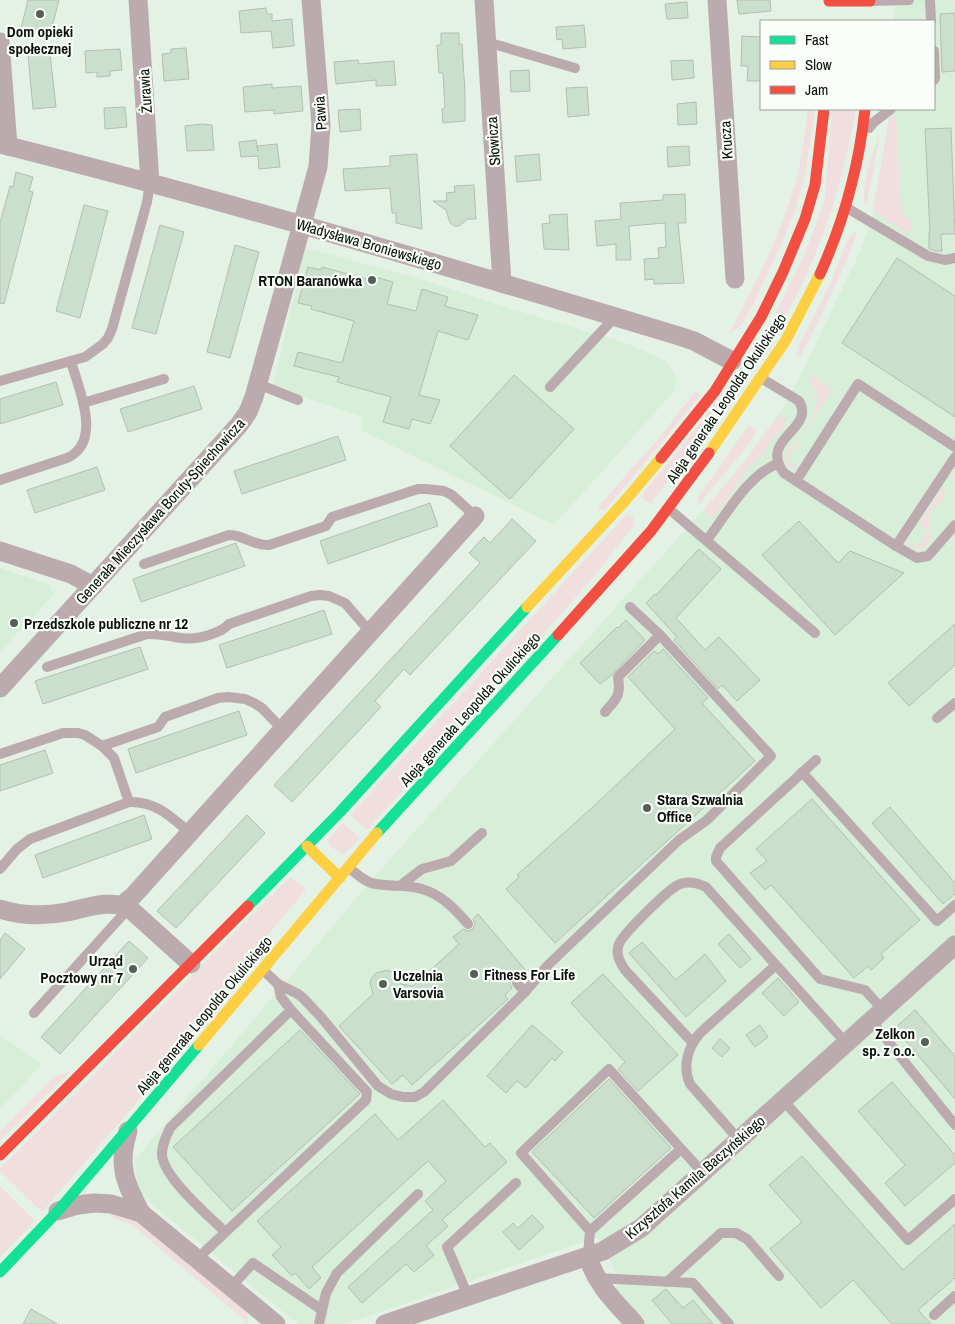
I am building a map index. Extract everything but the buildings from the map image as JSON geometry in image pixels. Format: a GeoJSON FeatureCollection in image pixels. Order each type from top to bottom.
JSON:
{"type":"FeatureCollection","features":[{"type":"Feature","properties":{"kind":"main road"},"geometry":{"type":"LineString","coordinates":[[830,14],[829,1],[870,0],[870,14]]}},
{"type":"Feature","properties":{"kind":"main road","name":"Aleja generała Leopolda Okulickiego"},"geometry":{"type":"LineString","coordinates":[[0,1272],[58,1211],[428,777],[650,525],[668,508],[713,449],[748,370],[761,317],[783,272],[805,219],[815,185],[824,110]]}},
{"type":"Feature","properties":{"kind":"main road","name":"Aleja generała Leopolda Okulickiego"},"geometry":{"type":"LineString","coordinates":[[0,1155],[307,846],[624,502],[715,391],[748,370],[786,340],[813,290],[829,254],[846,207],[862,140],[864,110]]}},
{"type":"Feature","properties":{"kind":"main road"},"geometry":{"type":"LineString","coordinates":[[624,502],[638,503]]}},
{"type":"Feature","properties":{"kind":"main road"},"geometry":{"type":"LineString","coordinates":[[307,846],[340,878]]}},
{"type":"Feature","properties":{"kind":"street","name":"Żurawia"},"geometry":{"type":"LineString","coordinates":[[138,0],[150,183]]}},
{"type":"Feature","properties":{"kind":"street","name":"Pawia"},"geometry":{"type":"LineString","coordinates":[[302,224],[318,167],[321,138],[311,0]]}},
{"type":"Feature","properties":{"kind":"street","name":"Słowicza"},"geometry":{"type":"LineString","coordinates":[[484,0],[502,283]]}},
{"type":"Feature","properties":{"kind":"street","name":"Krucza"},"geometry":{"type":"LineString","coordinates":[[717,0],[735,279]]}},
{"type":"Feature","properties":{"kind":"street"},"geometry":{"type":"LineString","coordinates":[[0,42],[4,145]]}},
{"type":"Feature","properties":{"kind":"street","name":"Władysława Broniewskiego"},"geometry":{"type":"LineString","coordinates":[[4,145],[302,224],[616,317],[694,341],[748,370]]}},
{"type":"Feature","properties":{"kind":"street","name":"Generała Mieczysława Boruty-Spiechowicza"},"geometry":{"type":"LineString","coordinates":[[0,688],[239,425],[248,412],[258,384],[302,224]]}},
{"type":"Feature","properties":{"kind":"street"},"geometry":{"type":"LineString","coordinates":[[126,906],[189,832],[475,516]]}},
{"type":"Feature","properties":{"kind":"street"},"geometry":{"type":"LineString","coordinates":[[0,551],[71,574],[93,586]]}},
{"type":"Feature","properties":{"kind":"street"},"geometry":{"type":"LineString","coordinates":[[0,910],[18,914],[44,914],[108,903],[126,906],[191,964]]}},
{"type":"Feature","properties":{"kind":"street","name":"Krzysztofa Kamila Baczyńskiego"},"geometry":{"type":"LineString","coordinates":[[386,1324],[588,1256],[617,1244],[641,1228],[955,945]]}},
{"type":"Feature","properties":{"kind":"street"},"geometry":{"type":"LineString","coordinates":[[130,1126],[123,1148],[123,1169],[130,1192],[141,1213]]}},
{"type":"Feature","properties":{"kind":"street"},"geometry":{"type":"LineString","coordinates":[[58,1211],[78,1204],[94,1203],[111,1204],[141,1213],[276,1324]]}},
{"type":"Feature","properties":{"kind":"street"},"geometry":{"type":"LineString","coordinates":[[588,1256],[590,1267],[603,1289],[635,1324]]}},
{"type":"Feature","properties":{"kind":"lane"},"geometry":{"type":"LineString","coordinates":[[870,0],[909,0]]}},
{"type":"Feature","properties":{"kind":"lane"},"geometry":{"type":"LineString","coordinates":[[930,0],[931,20]]}},
{"type":"Feature","properties":{"kind":"lane"},"geometry":{"type":"LineString","coordinates":[[487,42],[575,68]]}},
{"type":"Feature","properties":{"kind":"lane"},"geometry":{"type":"LineString","coordinates":[[862,140],[874,122],[890,110]]}},
{"type":"Feature","properties":{"kind":"lane"},"geometry":{"type":"LineString","coordinates":[[0,382],[85,357],[95,351],[108,338],[118,309],[150,183]]}},
{"type":"Feature","properties":{"kind":"lane"},"geometry":{"type":"LineString","coordinates":[[846,207],[928,256],[944,260],[955,258]]}},
{"type":"Feature","properties":{"kind":"lane"},"geometry":{"type":"LineString","coordinates":[[550,387],[616,317]]}},
{"type":"Feature","properties":{"kind":"lane"},"geometry":{"type":"LineString","coordinates":[[0,480],[67,458],[79,450],[87,430],[86,416],[72,362]]}},
{"type":"Feature","properties":{"kind":"lane"},"geometry":{"type":"LineString","coordinates":[[748,370],[799,401],[802,406],[801,418],[791,434],[779,446],[777,464],[784,473],[917,558],[928,556],[955,525]]}},
{"type":"Feature","properties":{"kind":"lane"},"geometry":{"type":"LineString","coordinates":[[83,403],[164,379]]}},
{"type":"Feature","properties":{"kind":"lane"},"geometry":{"type":"LineString","coordinates":[[258,384],[298,400]]}},
{"type":"Feature","properties":{"kind":"lane"},"geometry":{"type":"LineString","coordinates":[[796,481],[858,384],[955,447]]}},
{"type":"Feature","properties":{"kind":"lane"},"geometry":{"type":"LineString","coordinates":[[896,546],[955,457]]}},
{"type":"Feature","properties":{"kind":"lane"},"geometry":{"type":"LineString","coordinates":[[707,540],[756,477],[777,464]]}},
{"type":"Feature","properties":{"kind":"lane"},"geometry":{"type":"LineString","coordinates":[[144,564],[229,535],[242,537],[259,545],[269,545],[326,526],[332,517],[418,489],[444,491],[460,500],[475,516]]}},
{"type":"Feature","properties":{"kind":"lane"},"geometry":{"type":"LineString","coordinates":[[668,508],[815,633]]}},
{"type":"Feature","properties":{"kind":"lane"},"geometry":{"type":"LineString","coordinates":[[47,667],[147,634],[159,634],[186,640],[198,639],[223,630],[229,624],[311,596],[329,596],[345,604],[371,633]]}},
{"type":"Feature","properties":{"kind":"lane"},"geometry":{"type":"LineString","coordinates":[[262,970],[278,984],[298,994],[321,1017],[378,1086],[391,1094],[414,1097],[424,1092],[525,992],[548,965],[679,840],[707,820],[771,756],[660,635],[630,607]]}},
{"type":"Feature","properties":{"kind":"lane"},"geometry":{"type":"LineString","coordinates":[[605,712],[618,696],[620,689],[618,677],[660,635]]}},
{"type":"Feature","properties":{"kind":"lane"},"geometry":{"type":"LineString","coordinates":[[102,746],[158,727],[165,717],[218,698],[228,697],[245,699],[254,703],[262,708],[282,729]]}},
{"type":"Feature","properties":{"kind":"lane"},"geometry":{"type":"LineString","coordinates":[[937,718],[955,703]]}},
{"type":"Feature","properties":{"kind":"lane"},"geometry":{"type":"LineString","coordinates":[[0,754],[51,737],[70,733],[85,735],[102,746],[114,758],[129,802]]}},
{"type":"Feature","properties":{"kind":"lane"},"geometry":{"type":"LineString","coordinates":[[816,760],[720,848],[716,861],[820,979],[865,990],[877,1015],[955,1125]]}},
{"type":"Feature","properties":{"kind":"lane"},"geometry":{"type":"LineString","coordinates":[[802,772],[937,920],[955,904]]}},
{"type":"Feature","properties":{"kind":"lane"},"geometry":{"type":"LineString","coordinates":[[0,869],[17,848],[30,839],[129,802],[146,803],[154,806],[169,814],[189,832]]}},
{"type":"Feature","properties":{"kind":"lane"},"geometry":{"type":"LineString","coordinates":[[400,885],[422,869],[451,860],[482,833]]}},
{"type":"Feature","properties":{"kind":"lane"},"geometry":{"type":"LineString","coordinates":[[349,868],[375,884],[422,888],[452,905],[468,924]]}},
{"type":"Feature","properties":{"kind":"lane"},"geometry":{"type":"LineString","coordinates":[[693,1043],[625,970],[618,956],[622,938],[667,893],[681,884],[699,884],[706,887],[846,1043]]}},
{"type":"Feature","properties":{"kind":"lane"},"geometry":{"type":"LineString","coordinates":[[34,1013],[126,906]]}},
{"type":"Feature","properties":{"kind":"lane"},"geometry":{"type":"LineString","coordinates":[[739,1140],[690,1084],[687,1076],[686,1062],[693,1043],[700,1033],[776,966]]}},
{"type":"Feature","properties":{"kind":"lane"},"geometry":{"type":"LineString","coordinates":[[517,983],[525,992]]}},
{"type":"Feature","properties":{"kind":"lane"},"geometry":{"type":"LineString","coordinates":[[197,1259],[366,1100],[367,1092],[290,1010],[281,997],[278,984]]}},
{"type":"Feature","properties":{"kind":"lane"},"geometry":{"type":"LineString","coordinates":[[224,1232],[170,1176],[162,1155],[164,1140],[170,1128],[290,1010]]}},
{"type":"Feature","properties":{"kind":"lane"},"geometry":{"type":"LineString","coordinates":[[590,1231],[521,1153],[609,1069],[702,1173]]}},
{"type":"Feature","properties":{"kind":"lane"},"geometry":{"type":"LineString","coordinates":[[783,1100],[908,1240],[955,1199]]}},
{"type":"Feature","properties":{"kind":"lane"},"geometry":{"type":"LineString","coordinates":[[588,1256],[590,1231],[681,1149]]}},
{"type":"Feature","properties":{"kind":"lane"},"geometry":{"type":"LineString","coordinates":[[468,1296],[447,1247],[516,1183]]}},
{"type":"Feature","properties":{"kind":"lane"},"geometry":{"type":"LineString","coordinates":[[319,1324],[326,1294],[337,1273],[418,1194]]}},
{"type":"Feature","properties":{"kind":"lane"},"geometry":{"type":"LineString","coordinates":[[667,1282],[721,1233],[736,1233],[747,1239],[779,1276]]}},
{"type":"Feature","properties":{"kind":"lane"},"geometry":{"type":"LineString","coordinates":[[231,1287],[253,1263],[322,1310]]}},
{"type":"Feature","properties":{"kind":"lane"},"geometry":{"type":"LineString","coordinates":[[597,1278],[693,1283],[729,1324]]}},
{"type":"Feature","properties":{"kind":"lane"},"geometry":{"type":"LineString","coordinates":[[934,1315],[955,1296]]}},
{"type":"Feature","properties":{"kind":"shaded area"},"geometry":{"type":"Polygon","coordinates":[[[894,0],[955,0],[955,1324],[641,1324],[616,1297],[616,1273],[597,1237],[345,1324],[298,1324],[146,1199],[139,1190],[134,1161],[382,868],[739,470],[780,412],[802,372],[859,254],[869,227],[876,199],[890,110],[935,110],[935,20],[894,20],[894,0]]]}},
{"type":"Feature","properties":{"kind":"shaded area"},"geometry":{"type":"Polygon","coordinates":[[[808,110],[810,110],[815,112],[805,175],[795,211],[751,309],[741,325],[729,334],[759,275],[785,215],[803,149],[808,110]]]}},
{"type":"Feature","properties":{"kind":"shaded area"},"geometry":{"type":"Polygon","coordinates":[[[832,110],[856,110],[834,203],[823,233],[798,293],[765,348],[763,348],[761,346],[763,341],[804,255],[825,197],[832,110]]]}},
{"type":"Feature","properties":{"kind":"shaded area"},"geometry":{"type":"Polygon","coordinates":[[[896,113],[901,214],[911,222],[912,228],[908,234],[873,211],[889,118],[896,113]]]}},
{"type":"Feature","properties":{"kind":"shaded area"},"geometry":{"type":"Polygon","coordinates":[[[880,133],[866,206],[864,199],[865,180],[880,133]]]}},
{"type":"Feature","properties":{"kind":"shaded area"},"geometry":{"type":"Polygon","coordinates":[[[858,229],[824,309],[801,355],[796,358],[798,347],[830,284],[849,237],[858,229]]]}},
{"type":"Feature","properties":{"kind":"shaded area"},"geometry":{"type":"Polygon","coordinates":[[[305,248],[407,275],[628,344],[664,360],[672,369],[677,381],[674,391],[554,525],[361,430],[364,417],[273,387],[305,248]]]}},
{"type":"Feature","properties":{"kind":"shaded area"},"geometry":{"type":"Polygon","coordinates":[[[812,375],[832,390],[787,459],[797,466],[792,468],[785,460],[786,453],[798,440],[816,409],[816,392],[808,380],[812,375]]]}},
{"type":"Feature","properties":{"kind":"shaded area"},"geometry":{"type":"Polygon","coordinates":[[[696,391],[701,395],[604,511],[598,507],[657,440],[696,391]]]}},
{"type":"Feature","properties":{"kind":"shaded area"},"geometry":{"type":"Polygon","coordinates":[[[716,404],[721,407],[692,450],[650,504],[641,496],[716,404]]]}},
{"type":"Feature","properties":{"kind":"shaded area"},"geometry":{"type":"Polygon","coordinates":[[[782,413],[785,418],[783,429],[772,439],[763,455],[750,465],[714,518],[702,512],[748,457],[772,423],[779,419],[782,413]]]}},
{"type":"Feature","properties":{"kind":"shaded area"},"geometry":{"type":"Polygon","coordinates":[[[749,425],[757,431],[746,448],[698,505],[698,497],[749,425]]]}},
{"type":"Feature","properties":{"kind":"shaded area"},"geometry":{"type":"Polygon","coordinates":[[[942,488],[946,497],[935,507],[930,515],[930,540],[925,547],[920,549],[914,548],[906,542],[908,541],[917,547],[928,531],[919,524],[942,488]]]}},
{"type":"Feature","properties":{"kind":"shaded area"},"geometry":{"type":"Polygon","coordinates":[[[627,514],[633,517],[635,524],[593,578],[367,830],[350,815],[627,514]]]}},
{"type":"Feature","properties":{"kind":"shaded area","name":"Przedszkole publiczne nr 12"},"geometry":{"type":"Polygon","coordinates":[[[0,568],[49,584],[54,594],[0,652],[0,568]]]}},
{"type":"Feature","properties":{"kind":"shaded area"},"geometry":{"type":"Polygon","coordinates":[[[343,823],[360,838],[343,855],[330,846],[327,841],[343,823]]]}},
{"type":"Feature","properties":{"kind":"shaded area"},"geometry":{"type":"Polygon","coordinates":[[[290,877],[305,888],[305,891],[204,1010],[144,1094],[42,1212],[0,1169],[290,877]]]}},
{"type":"Feature","properties":{"kind":"shaded area"},"geometry":{"type":"Polygon","coordinates":[[[0,1035],[42,1064],[0,1109],[0,1035]]]}},
{"type":"Feature","properties":{"kind":"shaded area"},"geometry":{"type":"Polygon","coordinates":[[[72,1070],[0,1141],[0,1132],[54,1077],[72,1070]]]}},
{"type":"Feature","properties":{"kind":"shaded area"},"geometry":{"type":"Polygon","coordinates":[[[0,1186],[35,1221],[0,1257],[0,1186]]]}},
{"type":"Feature","properties":{"kind":"shaded area"},"geometry":{"type":"Polygon","coordinates":[[[110,1213],[130,1216],[244,1310],[248,1316],[248,1323],[131,1224],[112,1218],[110,1213]]]}},
{"type":"Feature","properties":{"kind":"traffic: fast"},"geometry":{"type":"LineString","coordinates":[[248,906],[340,812],[527,607]]}},
{"type":"Feature","properties":{"kind":"traffic: fast"},"geometry":{"type":"LineString","coordinates":[[377,833],[558,635]]}},
{"type":"Feature","properties":{"kind":"traffic: fast"},"geometry":{"type":"LineString","coordinates":[[0,1272],[58,1211],[199,1045]]}},
{"type":"Feature","properties":{"kind":"traffic: slow"},"geometry":{"type":"LineString","coordinates":[[709,453],[786,340],[820,274]]}},
{"type":"Feature","properties":{"kind":"traffic: slow"},"geometry":{"type":"LineString","coordinates":[[527,607],[624,502],[661,458]]}},
{"type":"Feature","properties":{"kind":"traffic: slow"},"geometry":{"type":"LineString","coordinates":[[199,1045],[377,833]]}},
{"type":"Feature","properties":{"kind":"traffic: slow"},"geometry":{"type":"LineString","coordinates":[[307,846],[340,878]]}},
{"type":"Feature","properties":{"kind":"traffic: jam"},"geometry":{"type":"LineString","coordinates":[[829,1],[870,1]]}},
{"type":"Feature","properties":{"kind":"traffic: jam"},"geometry":{"type":"LineString","coordinates":[[661,458],[715,391],[761,317],[783,272],[805,219],[815,185],[824,110]]}},
{"type":"Feature","properties":{"kind":"traffic: jam"},"geometry":{"type":"LineString","coordinates":[[820,274],[829,254],[849,193],[859,151],[865,110]]}},
{"type":"Feature","properties":{"kind":"traffic: jam"},"geometry":{"type":"LineString","coordinates":[[558,635],[651,531],[709,453]]}},
{"type":"Feature","properties":{"kind":"traffic: jam"},"geometry":{"type":"LineString","coordinates":[[0,1155],[248,906]]}},
{"type":"Feature","properties":{"kind":"place","name":"Dom opieki społecznej"},"geometry":{"type":"Point","coordinates":[40,14]}},
{"type":"Feature","properties":{"kind":"place","name":"RTON Baranówka"},"geometry":{"type":"Point","coordinates":[372,280]}},
{"type":"Feature","properties":{"kind":"place","name":"Przedszkole publiczne nr 12"},"geometry":{"type":"Point","coordinates":[14,623]}},
{"type":"Feature","properties":{"kind":"place","name":"Stara Szwalnia Office"},"geometry":{"type":"Point","coordinates":[647,808]}},
{"type":"Feature","properties":{"kind":"place","name":"Urząd Pocztowy nr 7"},"geometry":{"type":"Point","coordinates":[133,969]}},
{"type":"Feature","properties":{"kind":"place","name":"Fitness For Life"},"geometry":{"type":"Point","coordinates":[474,974]}},
{"type":"Feature","properties":{"kind":"place","name":"Uczelnia Varsovia"},"geometry":{"type":"Point","coordinates":[383,984]}},
{"type":"Feature","properties":{"kind":"place","name":"Zelkon sp. z o.o."},"geometry":{"type":"Point","coordinates":[925,1042]}}]}
